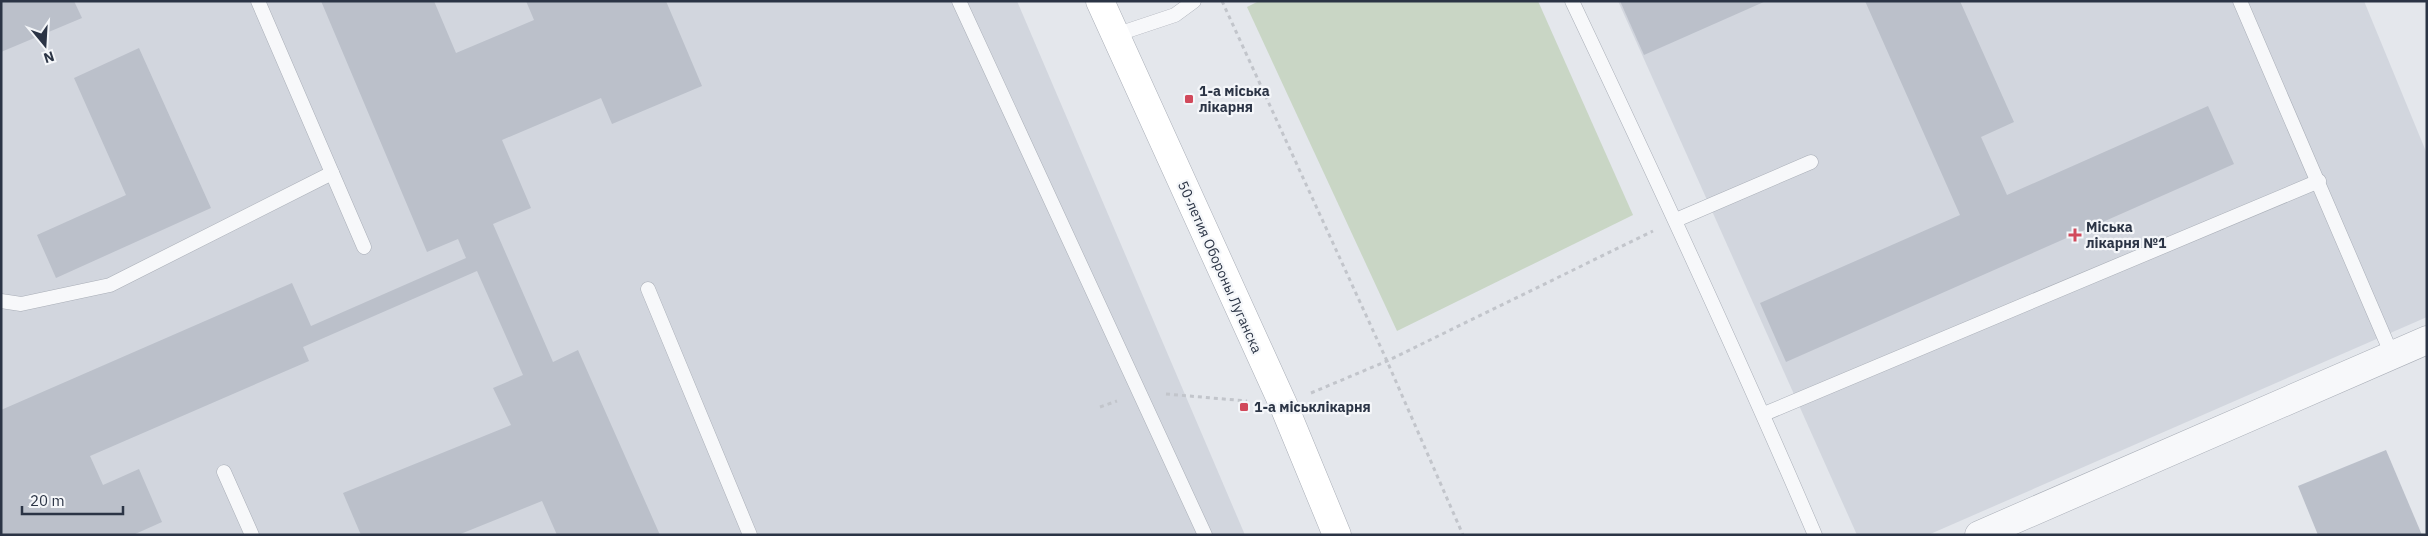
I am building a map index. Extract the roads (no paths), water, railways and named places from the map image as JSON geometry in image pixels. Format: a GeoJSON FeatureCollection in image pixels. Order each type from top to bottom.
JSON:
{"type":"FeatureCollection","features":[{"type":"Feature","properties":{"kind":"main road","name":"50-летия Обороны Луганска"},"geometry":{"type":"LineString","coordinates":[[1100,1],[1283,404],[1337,535]]}},
{"type":"Feature","properties":{"kind":"street"},"geometry":{"type":"LineString","coordinates":[[1978,535],[2427,340]]}},
{"type":"Feature","properties":{"kind":"lane"},"geometry":{"type":"LineString","coordinates":[[258,1],[364,247]]}},
{"type":"Feature","properties":{"kind":"lane"},"geometry":{"type":"LineString","coordinates":[[959,1],[1205,535]]}},
{"type":"Feature","properties":{"kind":"lane"},"geometry":{"type":"LineString","coordinates":[[1115,35],[1175,15],[1194,1]]}},
{"type":"Feature","properties":{"kind":"lane"},"geometry":{"type":"LineString","coordinates":[[1572,1],[1676,220],[1764,414],[1815,535]]}},
{"type":"Feature","properties":{"kind":"lane"},"geometry":{"type":"LineString","coordinates":[[2240,1],[2319,181],[2392,355]]}},
{"type":"Feature","properties":{"kind":"lane"},"geometry":{"type":"LineString","coordinates":[[1676,220],[1811,162]]}},
{"type":"Feature","properties":{"kind":"lane"},"geometry":{"type":"LineString","coordinates":[[1,302],[21,304],[110,285],[332,173]]}},
{"type":"Feature","properties":{"kind":"lane"},"geometry":{"type":"LineString","coordinates":[[1764,414],[2319,181]]}},
{"type":"Feature","properties":{"kind":"lane"},"geometry":{"type":"LineString","coordinates":[[648,289],[750,535]]}},
{"type":"Feature","properties":{"kind":"lane"},"geometry":{"type":"LineString","coordinates":[[224,472],[252,535]]}},
{"type":"Feature","properties":{"kind":"place","name":"1-а міська лікарня"},"geometry":{"type":"Point","coordinates":[1189,99]}},
{"type":"Feature","properties":{"kind":"place","name":"Міська лікарня №1"},"geometry":{"type":"Point","coordinates":[2075,235]}},
{"type":"Feature","properties":{"kind":"place","name":"1-а міськлікарня"},"geometry":{"type":"Point","coordinates":[1244,407]}}]}
